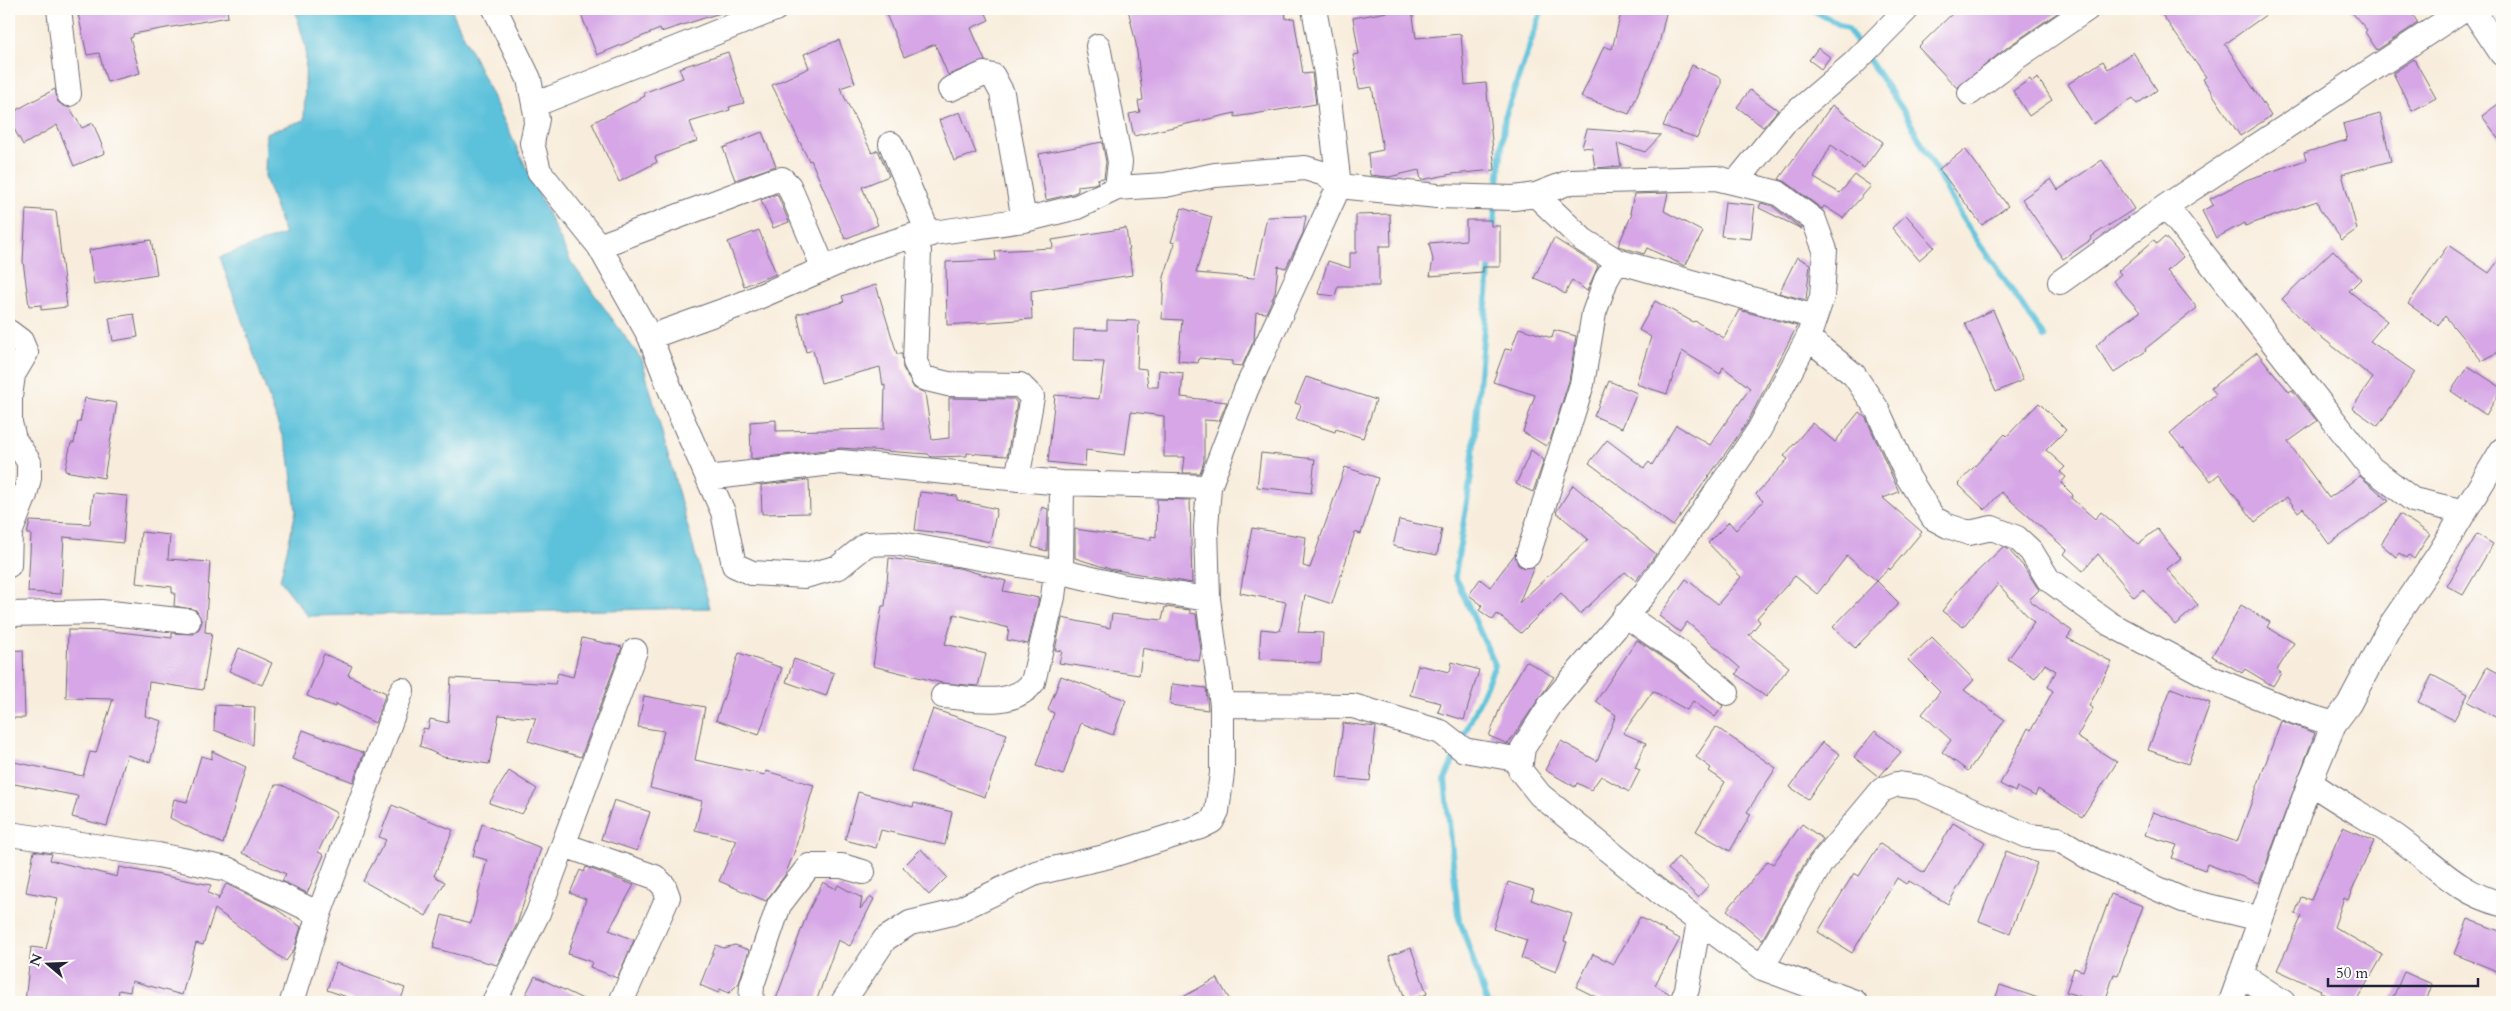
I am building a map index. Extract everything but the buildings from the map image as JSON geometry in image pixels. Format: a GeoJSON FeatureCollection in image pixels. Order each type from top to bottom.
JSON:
{"type":"FeatureCollection","features":[{"type":"Feature","properties":{"kind":"street"},"geometry":{"type":"LineString","coordinates":[[59,9],[69,94]]}},
{"type":"Feature","properties":{"kind":"street"},"geometry":{"type":"LineString","coordinates":[[495,9],[529,79],[537,118],[532,144],[539,171],[599,246],[650,337],[678,412],[723,512],[734,565],[752,573],[805,576],[839,567],[867,544],[896,543],[1061,572],[1121,586],[1208,599]]}},
{"type":"Feature","properties":{"kind":"street"},"geometry":{"type":"LineString","coordinates":[[534,105],[774,9]]}},
{"type":"Feature","properties":{"kind":"street"},"geometry":{"type":"LineString","coordinates":[[843,1002],[885,939],[910,923],[952,913],[1036,873],[1109,856],[1200,827],[1212,821],[1218,811],[1222,773],[1222,705],[1208,599],[1206,527],[1209,487],[1246,390],[1339,186],[1326,73],[1314,9]]}},
{"type":"Feature","properties":{"kind":"street"},"geometry":{"type":"LineString","coordinates":[[1736,182],[1785,122],[1853,64],[1907,9]]}},
{"type":"Feature","properties":{"kind":"street"},"geometry":{"type":"LineString","coordinates":[[1970,93],[2017,57],[2087,9]]}},
{"type":"Feature","properties":{"kind":"street"},"geometry":{"type":"LineString","coordinates":[[2060,282],[2166,206],[2464,9]]}},
{"type":"Feature","properties":{"kind":"street"},"geometry":{"type":"LineString","coordinates":[[2472,9],[2502,54]]}},
{"type":"Feature","properties":{"kind":"street"},"geometry":{"type":"LineString","coordinates":[[1098,46],[1120,162],[1117,188]]}},
{"type":"Feature","properties":{"kind":"street"},"geometry":{"type":"LineString","coordinates":[[950,89],[984,74],[994,76],[1002,93],[1024,220]]}},
{"type":"Feature","properties":{"kind":"street"},"geometry":{"type":"LineString","coordinates":[[891,144],[920,236],[916,362],[923,378],[948,384],[1020,385],[1032,397],[1017,478]]}},
{"type":"Feature","properties":{"kind":"street"},"geometry":{"type":"LineString","coordinates":[[650,337],[742,304],[870,249],[920,236],[1024,220],[1077,206],[1117,188],[1165,185],[1215,175],[1305,168],[1325,174],[1339,186],[1437,196],[1514,198],[1536,195],[1570,182],[1716,178],[1778,193],[1814,220],[1825,250],[1822,297],[1811,328],[1759,430],[1645,593],[1551,704],[1523,748],[1520,770],[1540,795],[1699,921],[1762,968],[1855,1002]]}},
{"type":"Feature","properties":{"kind":"street"},"geometry":{"type":"LineString","coordinates":[[599,246],[772,181],[782,179],[789,186],[824,269]]}},
{"type":"Feature","properties":{"kind":"street"},"geometry":{"type":"LineString","coordinates":[[1536,195],[1583,240],[1617,261],[1811,328],[1854,375],[1877,409],[1908,478],[1934,518],[1948,526],[1969,533],[1992,528],[2016,538],[2031,551],[2048,579],[2110,624],[2214,679],[2295,712],[2334,724]]}},
{"type":"Feature","properties":{"kind":"street"},"geometry":{"type":"LineString","coordinates":[[2166,206],[2371,468],[2413,500],[2465,512]]}},
{"type":"Feature","properties":{"kind":"street"},"geometry":{"type":"LineString","coordinates":[[1528,555],[1582,384],[1594,313],[1606,280],[1617,261]]}},
{"type":"Feature","properties":{"kind":"street"},"geometry":{"type":"LineString","coordinates":[[9,332],[21,341],[26,353],[11,366],[10,423],[14,440],[28,462],[29,478],[25,496],[10,534],[9,565]]}},
{"type":"Feature","properties":{"kind":"street"},"geometry":{"type":"LineString","coordinates":[[2231,1002],[2242,976],[2310,782],[2334,724],[2349,704],[2390,626],[2465,512],[2502,450]]}},
{"type":"Feature","properties":{"kind":"street"},"geometry":{"type":"LineString","coordinates":[[708,478],[840,462],[1062,483],[1209,487]]}},
{"type":"Feature","properties":{"kind":"street"},"geometry":{"type":"LineString","coordinates":[[943,696],[1000,700],[1027,690],[1033,682],[1055,581],[1061,572],[1062,483]]}},
{"type":"Feature","properties":{"kind":"street"},"geometry":{"type":"LineString","coordinates":[[9,614],[100,612],[188,621]]}},
{"type":"Feature","properties":{"kind":"street"},"geometry":{"type":"LineString","coordinates":[[1625,615],[1682,654],[1727,693]]}},
{"type":"Feature","properties":{"kind":"street"},"geometry":{"type":"LineString","coordinates":[[494,1002],[538,913],[635,651]]}},
{"type":"Feature","properties":{"kind":"street"},"geometry":{"type":"LineString","coordinates":[[292,1002],[319,914],[402,690]]}},
{"type":"Feature","properties":{"kind":"street"},"geometry":{"type":"LineString","coordinates":[[1222,705],[1354,706],[1441,732],[1464,750],[1521,760]]}},
{"type":"Feature","properties":{"kind":"street"},"geometry":{"type":"LineString","coordinates":[[2310,782],[2332,798],[2397,837],[2447,878],[2486,900],[2502,904]]}},
{"type":"Feature","properties":{"kind":"street"},"geometry":{"type":"LineString","coordinates":[[1762,968],[1821,862],[1882,790],[1897,784],[1919,787],[2028,836],[2058,839],[2095,861],[2183,900],[2261,920]]}},
{"type":"Feature","properties":{"kind":"street"},"geometry":{"type":"LineString","coordinates":[[9,834],[158,855],[227,869],[319,914]]}},
{"type":"Feature","properties":{"kind":"street"},"geometry":{"type":"LineString","coordinates":[[564,845],[655,877],[664,886],[668,897],[620,1002]]}},
{"type":"Feature","properties":{"kind":"street"},"geometry":{"type":"LineString","coordinates":[[751,1002],[752,985],[779,905],[809,866],[842,866],[863,872]]}},
{"type":"Feature","properties":{"kind":"street"},"geometry":{"type":"LineString","coordinates":[[1682,1002],[1687,989],[1699,921]]}},
{"type":"Feature","properties":{"kind":"street"},"geometry":{"type":"LineString","coordinates":[[2242,976],[2282,1002]]}},
{"type":"Feature","properties":{"kind":"water"},"geometry":{"type":"Polygon","coordinates":[[[295,9],[451,9],[571,262],[642,360],[710,608],[308,616],[280,580],[296,511],[289,456],[220,257],[285,234],[265,177],[266,133],[304,120],[306,49],[295,9]]]}},
{"type":"Feature","properties":{"kind":"waterway"},"geometry":{"type":"LineString","coordinates":[[1497,193],[1505,117],[1542,9]]}},
{"type":"Feature","properties":{"kind":"waterway"},"geometry":{"type":"LineString","coordinates":[[1811,9],[1848,29],[1861,49]]}},
{"type":"Feature","properties":{"kind":"waterway"},"geometry":{"type":"LineString","coordinates":[[1867,57],[1905,113],[1962,218],[2044,337]]}},
{"type":"Feature","properties":{"kind":"waterway"},"geometry":{"type":"LineString","coordinates":[[1493,233],[1496,203]]}},
{"type":"Feature","properties":{"kind":"waterway"},"geometry":{"type":"LineString","coordinates":[[1461,742],[1495,665],[1455,576],[1471,476],[1490,260]]}},
{"type":"Feature","properties":{"kind":"waterway"},"geometry":{"type":"LineString","coordinates":[[1457,751],[1445,779],[1458,915],[1487,1002]]}}]}
